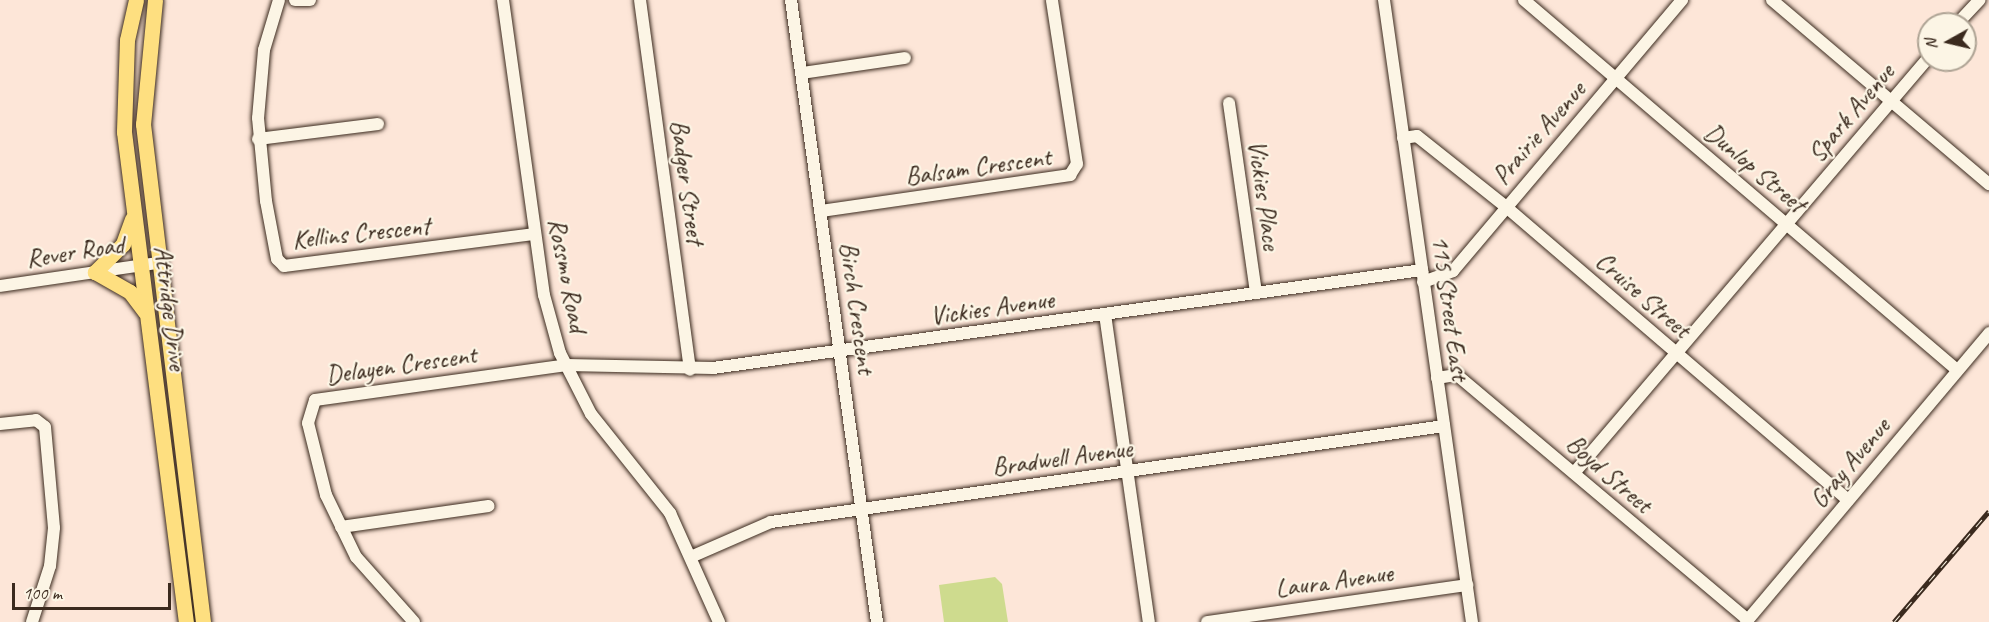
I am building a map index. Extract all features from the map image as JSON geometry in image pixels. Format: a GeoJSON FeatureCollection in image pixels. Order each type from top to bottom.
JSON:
{"type":"FeatureCollection","features":[{"type":"Feature","properties":{"kind":"main road","name":"Attridge Drive"},"geometry":{"type":"LineString","coordinates":[[136,0],[123,89],[133,210],[186,622]]}},
{"type":"Feature","properties":{"kind":"main road","name":"Attridge Drive"},"geometry":{"type":"LineString","coordinates":[[155,0],[143,124],[157,263],[203,622]]}},
{"type":"Feature","properties":{"kind":"main road"},"geometry":{"type":"LineString","coordinates":[[133,210],[123,244],[95,272],[130,292],[146,313]]}},
{"type":"Feature","properties":{"kind":"street","name":"Kellins Crescent"},"geometry":{"type":"LineString","coordinates":[[279,0],[260,75],[258,139],[274,246],[284,266],[535,234]]}},
{"type":"Feature","properties":{"kind":"street"},"geometry":{"type":"LineString","coordinates":[[295,0],[310,0]]}},
{"type":"Feature","properties":{"kind":"street","name":"Rossmo Road"},"geometry":{"type":"LineString","coordinates":[[503,0],[535,234],[550,323],[591,414],[656,493],[693,556],[719,622]]}},
{"type":"Feature","properties":{"kind":"street","name":"Badger Street"},"geometry":{"type":"LineString","coordinates":[[640,0],[690,370]]}},
{"type":"Feature","properties":{"kind":"street","name":"Birch Crescent"},"geometry":{"type":"LineString","coordinates":[[791,0],[877,622]]}},
{"type":"Feature","properties":{"kind":"street","name":"Balsam Crescent"},"geometry":{"type":"LineString","coordinates":[[821,211],[1070,175],[1077,164],[1052,0]]}},
{"type":"Feature","properties":{"kind":"street","name":"115 Street East"},"geometry":{"type":"LineString","coordinates":[[1384,0],[1472,622]]}},
{"type":"Feature","properties":{"kind":"street","name":"Dunlop Street"},"geometry":{"type":"LineString","coordinates":[[1524,0],[1957,370]]}},
{"type":"Feature","properties":{"kind":"street","name":"Prairie Avenue"},"geometry":{"type":"LineString","coordinates":[[1423,276],[1453,271],[1505,206],[1682,0]]}},
{"type":"Feature","properties":{"kind":"street"},"geometry":{"type":"LineString","coordinates":[[1772,0],[1989,184]]}},
{"type":"Feature","properties":{"kind":"street"},"geometry":{"type":"LineString","coordinates":[[1968,12],[1979,0]]}},
{"type":"Feature","properties":{"kind":"street"},"geometry":{"type":"LineString","coordinates":[[802,73],[905,58]]}},
{"type":"Feature","properties":{"kind":"street","name":"Spark Avenue"},"geometry":{"type":"LineString","coordinates":[[1574,473],[1917,71]]}},
{"type":"Feature","properties":{"kind":"street","name":"Vickies Place"},"geometry":{"type":"LineString","coordinates":[[1229,103],[1256,293]]}},
{"type":"Feature","properties":{"kind":"street"},"geometry":{"type":"LineString","coordinates":[[258,139],[378,124]]}},
{"type":"Feature","properties":{"kind":"street","name":"Cruise Street"},"geometry":{"type":"LineString","coordinates":[[1403,138],[1417,136],[1505,206],[1848,500]]}},
{"type":"Feature","properties":{"kind":"street","name":"Rever Road"},"geometry":{"type":"LineString","coordinates":[[0,286],[157,263]]}},
{"type":"Feature","properties":{"kind":"street","name":"Vickies Avenue"},"geometry":{"type":"LineString","coordinates":[[567,365],[690,370],[841,352],[1256,293],[1423,276]]}},
{"type":"Feature","properties":{"kind":"street"},"geometry":{"type":"LineString","coordinates":[[1105,314],[1149,622]]}},
{"type":"Feature","properties":{"kind":"street","name":"Gray Avenue"},"geometry":{"type":"LineString","coordinates":[[1747,621],[1989,333]]}},
{"type":"Feature","properties":{"kind":"street","name":"Delayen Crescent"},"geometry":{"type":"LineString","coordinates":[[414,622],[369,574],[341,527],[313,448],[308,412],[315,400],[567,365]]}},
{"type":"Feature","properties":{"kind":"street","name":"Boyd Street"},"geometry":{"type":"LineString","coordinates":[[1437,378],[1456,375],[1747,621]]}},
{"type":"Feature","properties":{"kind":"street"},"geometry":{"type":"LineString","coordinates":[[0,424],[36,420],[45,427],[54,528],[50,566],[32,622]]}},
{"type":"Feature","properties":{"kind":"street","name":"Bradwell Avenue"},"geometry":{"type":"LineString","coordinates":[[693,556],[771,522],[1444,426]]}},
{"type":"Feature","properties":{"kind":"street"},"geometry":{"type":"LineString","coordinates":[[341,527],[489,506]]}},
{"type":"Feature","properties":{"kind":"street","name":"Laura Avenue"},"geometry":{"type":"LineString","coordinates":[[1207,622],[1467,585]]}},
{"type":"Feature","properties":{"kind":"green space"},"geometry":{"type":"Polygon","coordinates":[[[995,577],[1002,584],[1008,622],[944,622],[939,585],[995,577]]]}},
{"type":"Feature","properties":{"kind":"railway"},"geometry":{"type":"LineString","coordinates":[[1894,622],[1989,511]]}}]}
